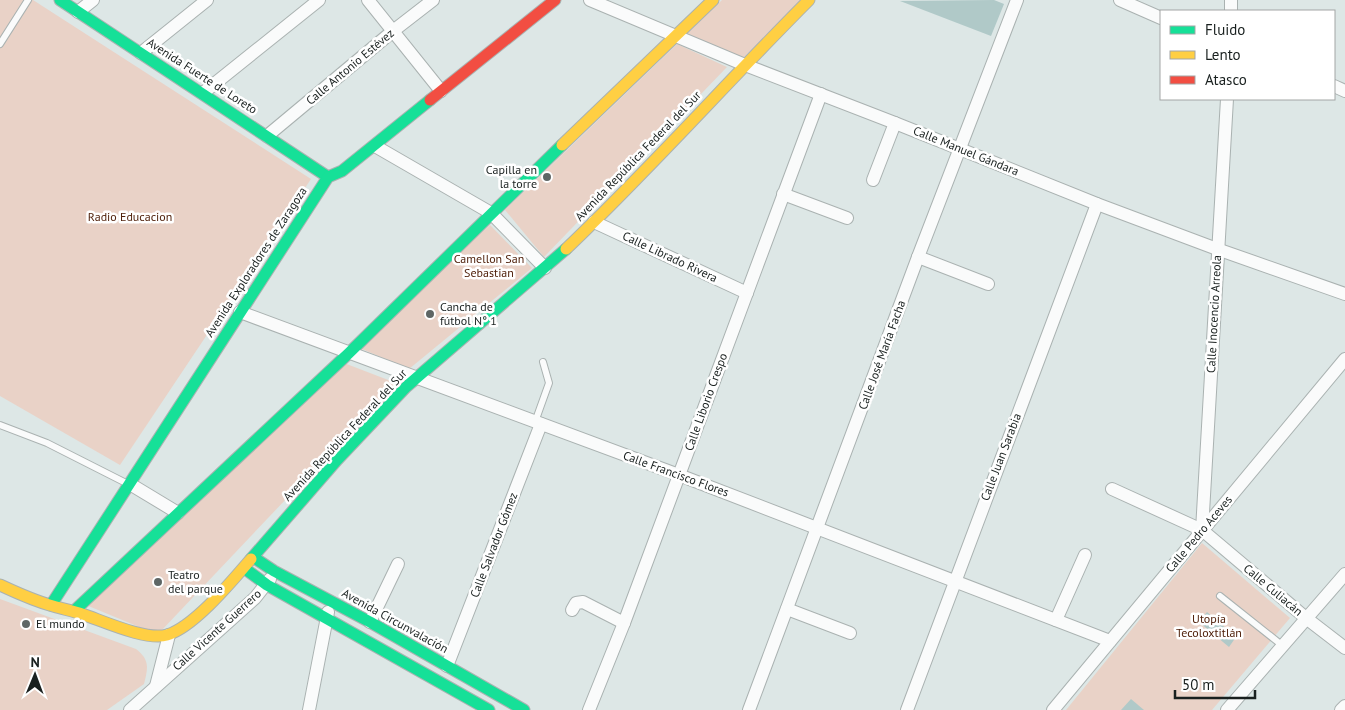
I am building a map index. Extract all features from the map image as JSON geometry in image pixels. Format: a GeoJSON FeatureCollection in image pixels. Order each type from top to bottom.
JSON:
{"type":"FeatureCollection","features":[{"type":"Feature","properties":{"kind":"street","name":"Avenida Fuerte de Loreto"},"geometry":{"type":"LineString","coordinates":[[60,0],[328,177]]}},
{"type":"Feature","properties":{"kind":"street"},"geometry":{"type":"LineString","coordinates":[[78,12],[93,0]]}},
{"type":"Feature","properties":{"kind":"street"},"geometry":{"type":"LineString","coordinates":[[141,53],[207,0]]}},
{"type":"Feature","properties":{"kind":"street"},"geometry":{"type":"LineString","coordinates":[[203,93],[319,0]]}},
{"type":"Feature","properties":{"kind":"street"},"geometry":{"type":"LineString","coordinates":[[368,0],[441,91]]}},
{"type":"Feature","properties":{"kind":"street","name":"Calle Antonio Estévez"},"geometry":{"type":"LineString","coordinates":[[267,136],[433,0]]}},
{"type":"Feature","properties":{"kind":"street","name":"Avenida Exploradores de Zaragoza"},"geometry":{"type":"LineString","coordinates":[[51,605],[328,177],[342,171],[375,146],[555,0]]}},
{"type":"Feature","properties":{"kind":"street","name":"Calle Manuel Gándara"},"geometry":{"type":"LineString","coordinates":[[590,0],[745,65],[1097,204],[1345,294]]}},
{"type":"Feature","properties":{"kind":"street"},"geometry":{"type":"LineString","coordinates":[[74,611],[349,352],[713,0]]}},
{"type":"Feature","properties":{"kind":"street","name":"Avenida República Federal del Sur"},"geometry":{"type":"LineString","coordinates":[[169,635],[194,619],[244,568],[338,459],[416,377],[545,268],[594,222],[809,0]]}},
{"type":"Feature","properties":{"kind":"street","name":"Calle José María Facha"},"geometry":{"type":"LineString","coordinates":[[749,710],[918,257],[1017,0]]}},
{"type":"Feature","properties":{"kind":"street"},"geometry":{"type":"LineString","coordinates":[[1120,0],[1160,18]]}},
{"type":"Feature","properties":{"kind":"street","name":"Calle Liborio Crespo"},"geometry":{"type":"LineString","coordinates":[[589,710],[624,623],[821,94]]}},
{"type":"Feature","properties":{"kind":"street","name":"Calle Inocencio Arreola"},"geometry":{"type":"LineString","coordinates":[[1202,530],[1227,100]]}},
{"type":"Feature","properties":{"kind":"street"},"geometry":{"type":"LineString","coordinates":[[873,180],[895,123]]}},
{"type":"Feature","properties":{"kind":"street"},"geometry":{"type":"LineString","coordinates":[[375,146],[491,213],[545,268]]}},
{"type":"Feature","properties":{"kind":"street"},"geometry":{"type":"LineString","coordinates":[[783,194],[847,218]]}},
{"type":"Feature","properties":{"kind":"street","name":"Calle Juan Sarabia"},"geometry":{"type":"LineString","coordinates":[[907,710],[1097,204]]}},
{"type":"Feature","properties":{"kind":"street","name":"Calle Librado Rivera"},"geometry":{"type":"LineString","coordinates":[[594,222],[747,293]]}},
{"type":"Feature","properties":{"kind":"street"},"geometry":{"type":"LineString","coordinates":[[918,257],[988,284]]}},
{"type":"Feature","properties":{"kind":"street","name":"Calle Francisco Flores"},"geometry":{"type":"LineString","coordinates":[[240,312],[679,474],[1110,641]]}},
{"type":"Feature","properties":{"kind":"street","name":"Calle Pedro Aceves"},"geometry":{"type":"LineString","coordinates":[[1053,710],[1345,359]]}},
{"type":"Feature","properties":{"kind":"street","name":"Calle Salvador Gómez"},"geometry":{"type":"LineString","coordinates":[[447,666],[538,423]]}},
{"type":"Feature","properties":{"kind":"street"},"geometry":{"type":"LineString","coordinates":[[130,484],[178,513]]}},
{"type":"Feature","properties":{"kind":"street","name":"Calle Culiacán"},"geometry":{"type":"LineString","coordinates":[[1112,489],[1202,530],[1306,618],[1345,648]]}},
{"type":"Feature","properties":{"kind":"street"},"geometry":{"type":"LineString","coordinates":[[1056,620],[1085,555]]}},
{"type":"Feature","properties":{"kind":"street","name":"Avenida Circunvalación"},"geometry":{"type":"LineString","coordinates":[[254,557],[274,571],[370,622],[524,710]]}},
{"type":"Feature","properties":{"kind":"street"},"geometry":{"type":"LineString","coordinates":[[370,622],[398,564]]}},
{"type":"Feature","properties":{"kind":"street"},"geometry":{"type":"LineString","coordinates":[[244,568],[267,585],[489,710]]}},
{"type":"Feature","properties":{"kind":"street","name":"Calle Vicente Guerrero"},"geometry":{"type":"LineString","coordinates":[[130,710],[255,598],[267,585],[274,571]]}},
{"type":"Feature","properties":{"kind":"street"},"geometry":{"type":"LineString","coordinates":[[1227,710],[1345,574]]}},
{"type":"Feature","properties":{"kind":"street"},"geometry":{"type":"LineString","coordinates":[[0,585],[51,605],[144,634],[169,635]]}},
{"type":"Feature","properties":{"kind":"street"},"geometry":{"type":"LineString","coordinates":[[309,710],[330,601]]}},
{"type":"Feature","properties":{"kind":"street"},"geometry":{"type":"LineString","coordinates":[[572,610],[576,602],[582,602],[624,623]]}},
{"type":"Feature","properties":{"kind":"street"},"geometry":{"type":"LineString","coordinates":[[787,609],[850,633]]}},
{"type":"Feature","properties":{"kind":"street","name":"Calle Vicente Guerrero"},"geometry":{"type":"LineString","coordinates":[[156,686],[169,635]]}},
{"type":"Feature","properties":{"kind":"street"},"geometry":{"type":"LineString","coordinates":[[408,663],[414,648]]}},
{"type":"Feature","properties":{"kind":"street"},"geometry":{"type":"LineString","coordinates":[[498,710],[500,697]]}},
{"type":"Feature","properties":{"kind":"street"},"geometry":{"type":"LineString","coordinates":[[1341,710],[1345,706]]}},
{"type":"Feature","properties":{"kind":"lane"},"geometry":{"type":"LineString","coordinates":[[0,44],[28,0]]}},
{"type":"Feature","properties":{"kind":"lane"},"geometry":{"type":"LineString","coordinates":[[538,423],[550,383],[543,362]]}},
{"type":"Feature","properties":{"kind":"lane"},"geometry":{"type":"LineString","coordinates":[[0,425],[47,443],[130,484]]}},
{"type":"Feature","properties":{"kind":"lane"},"geometry":{"type":"LineString","coordinates":[[1220,596],[1282,646]]}},
{"type":"Feature","properties":{"kind":"green space","name":"Radio Educacion"},"geometry":{"type":"Polygon","coordinates":[[[0,0],[33,0],[311,179],[120,465],[0,396],[0,0]]]}},
{"type":"Feature","properties":{"kind":"green space"},"geometry":{"type":"Polygon","coordinates":[[[722,0],[803,0],[741,60],[686,35],[722,0]]]}},
{"type":"Feature","properties":{"kind":"green space"},"geometry":{"type":"Polygon","coordinates":[[[677,44],[727,67],[544,257],[505,210],[677,44]]]}},
{"type":"Feature","properties":{"kind":"green space","name":"Camellon San Sebastian"},"geometry":{"type":"Polygon","coordinates":[[[490,225],[532,268],[409,369],[357,347],[490,225]]]}},
{"type":"Feature","properties":{"kind":"green space"},"geometry":{"type":"Polygon","coordinates":[[[344,363],[396,383],[161,631],[149,631],[86,605],[344,363]]]}},
{"type":"Feature","properties":{"kind":"green space","name":"Utopía Tecoloxtitlán"},"geometry":{"type":"Polygon","coordinates":[[[1202,543],[1290,618],[1212,710],[1066,710],[1202,543]]]}},
{"type":"Feature","properties":{"kind":"green space"},"geometry":{"type":"Polygon","coordinates":[[[0,599],[136,649],[144,657],[147,665],[144,684],[107,710],[0,710],[0,599]]]}},
{"type":"Feature","properties":{"kind":"building"},"geometry":{"type":"Polygon","coordinates":[[[994,0],[1004,4],[991,36],[900,1],[994,0]]]}},
{"type":"Feature","properties":{"kind":"building"},"geometry":{"type":"Polygon","coordinates":[[[1207,612],[1236,637],[1229,647],[1199,622],[1207,612]]]}},
{"type":"Feature","properties":{"kind":"building"},"geometry":{"type":"Polygon","coordinates":[[[1131,699],[1144,710],[1121,710],[1131,699]]]}},
{"type":"Feature","properties":{"kind":"traffic: fast"},"geometry":{"type":"LineString","coordinates":[[60,0],[328,177]]}},
{"type":"Feature","properties":{"kind":"traffic: fast"},"geometry":{"type":"LineString","coordinates":[[51,605],[328,177],[342,171],[430,100]]}},
{"type":"Feature","properties":{"kind":"traffic: fast"},"geometry":{"type":"LineString","coordinates":[[74,611],[349,353],[562,145]]}},
{"type":"Feature","properties":{"kind":"traffic: fast"},"geometry":{"type":"LineString","coordinates":[[251,559],[337,460],[406,387],[566,249]]}},
{"type":"Feature","properties":{"kind":"traffic: fast"},"geometry":{"type":"LineString","coordinates":[[253,557],[274,571],[370,622],[524,710]]}},
{"type":"Feature","properties":{"kind":"traffic: fast"},"geometry":{"type":"LineString","coordinates":[[244,568],[267,585],[489,710]]}},
{"type":"Feature","properties":{"kind":"traffic: slow"},"geometry":{"type":"LineString","coordinates":[[562,145],[713,0]]}},
{"type":"Feature","properties":{"kind":"traffic: slow"},"geometry":{"type":"LineString","coordinates":[[566,249],[628,188],[809,0]]}},
{"type":"Feature","properties":{"kind":"traffic: slow"},"geometry":{"type":"LineString","coordinates":[[0,585],[40,602],[136,633],[158,636],[167,635],[189,623],[223,591],[251,559]]}},
{"type":"Feature","properties":{"kind":"traffic: jam"},"geometry":{"type":"LineString","coordinates":[[430,100],[555,0]]}},
{"type":"Feature","properties":{"kind":"place","name":"Capilla en la torre"},"geometry":{"type":"Point","coordinates":[547,177]}},
{"type":"Feature","properties":{"kind":"place","name":"Cancha de fútbol N° 1"},"geometry":{"type":"Point","coordinates":[430,314]}},
{"type":"Feature","properties":{"kind":"place","name":"Teatro del parque"},"geometry":{"type":"Point","coordinates":[158,582]}},
{"type":"Feature","properties":{"kind":"place","name":"El mundo"},"geometry":{"type":"Point","coordinates":[26,624]}}]}
